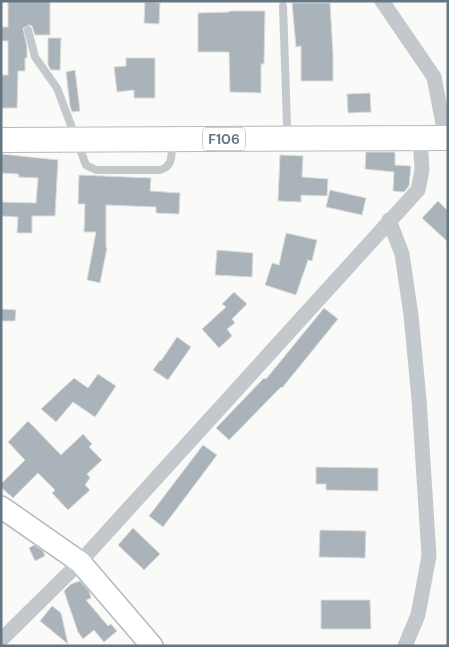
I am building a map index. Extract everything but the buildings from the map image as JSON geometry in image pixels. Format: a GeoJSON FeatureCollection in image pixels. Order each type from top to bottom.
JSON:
{"type":"FeatureCollection","features":[{"type":"Feature","properties":{"kind":"main road","name":"F106"},"geometry":{"type":"LineString","coordinates":[[1,140],[73,133],[288,124],[446,128]]}},
{"type":"Feature","properties":{"kind":"main road","name":"F106"},"geometry":{"type":"LineString","coordinates":[[1,126],[172,140],[420,138],[446,128]]}},
{"type":"Feature","properties":{"kind":"street"},"geometry":{"type":"LineString","coordinates":[[388,4],[434,77],[446,128]]}},
{"type":"Feature","properties":{"kind":"street"},"geometry":{"type":"LineString","coordinates":[[1,640],[80,562],[418,190],[422,170],[420,138]]}},
{"type":"Feature","properties":{"kind":"street"},"geometry":{"type":"LineString","coordinates":[[389,220],[402,254],[411,315],[430,556],[418,616],[405,646]]}},
{"type":"Feature","properties":{"kind":"street"},"geometry":{"type":"LineString","coordinates":[[1,507],[80,562],[152,646]]}},
{"type":"Feature","properties":{"kind":"lane"},"geometry":{"type":"LineString","coordinates":[[283,6],[288,124]]}},
{"type":"Feature","properties":{"kind":"lane"},"geometry":{"type":"LineString","coordinates":[[28,30],[35,57],[57,88],[73,133]]}}]}
